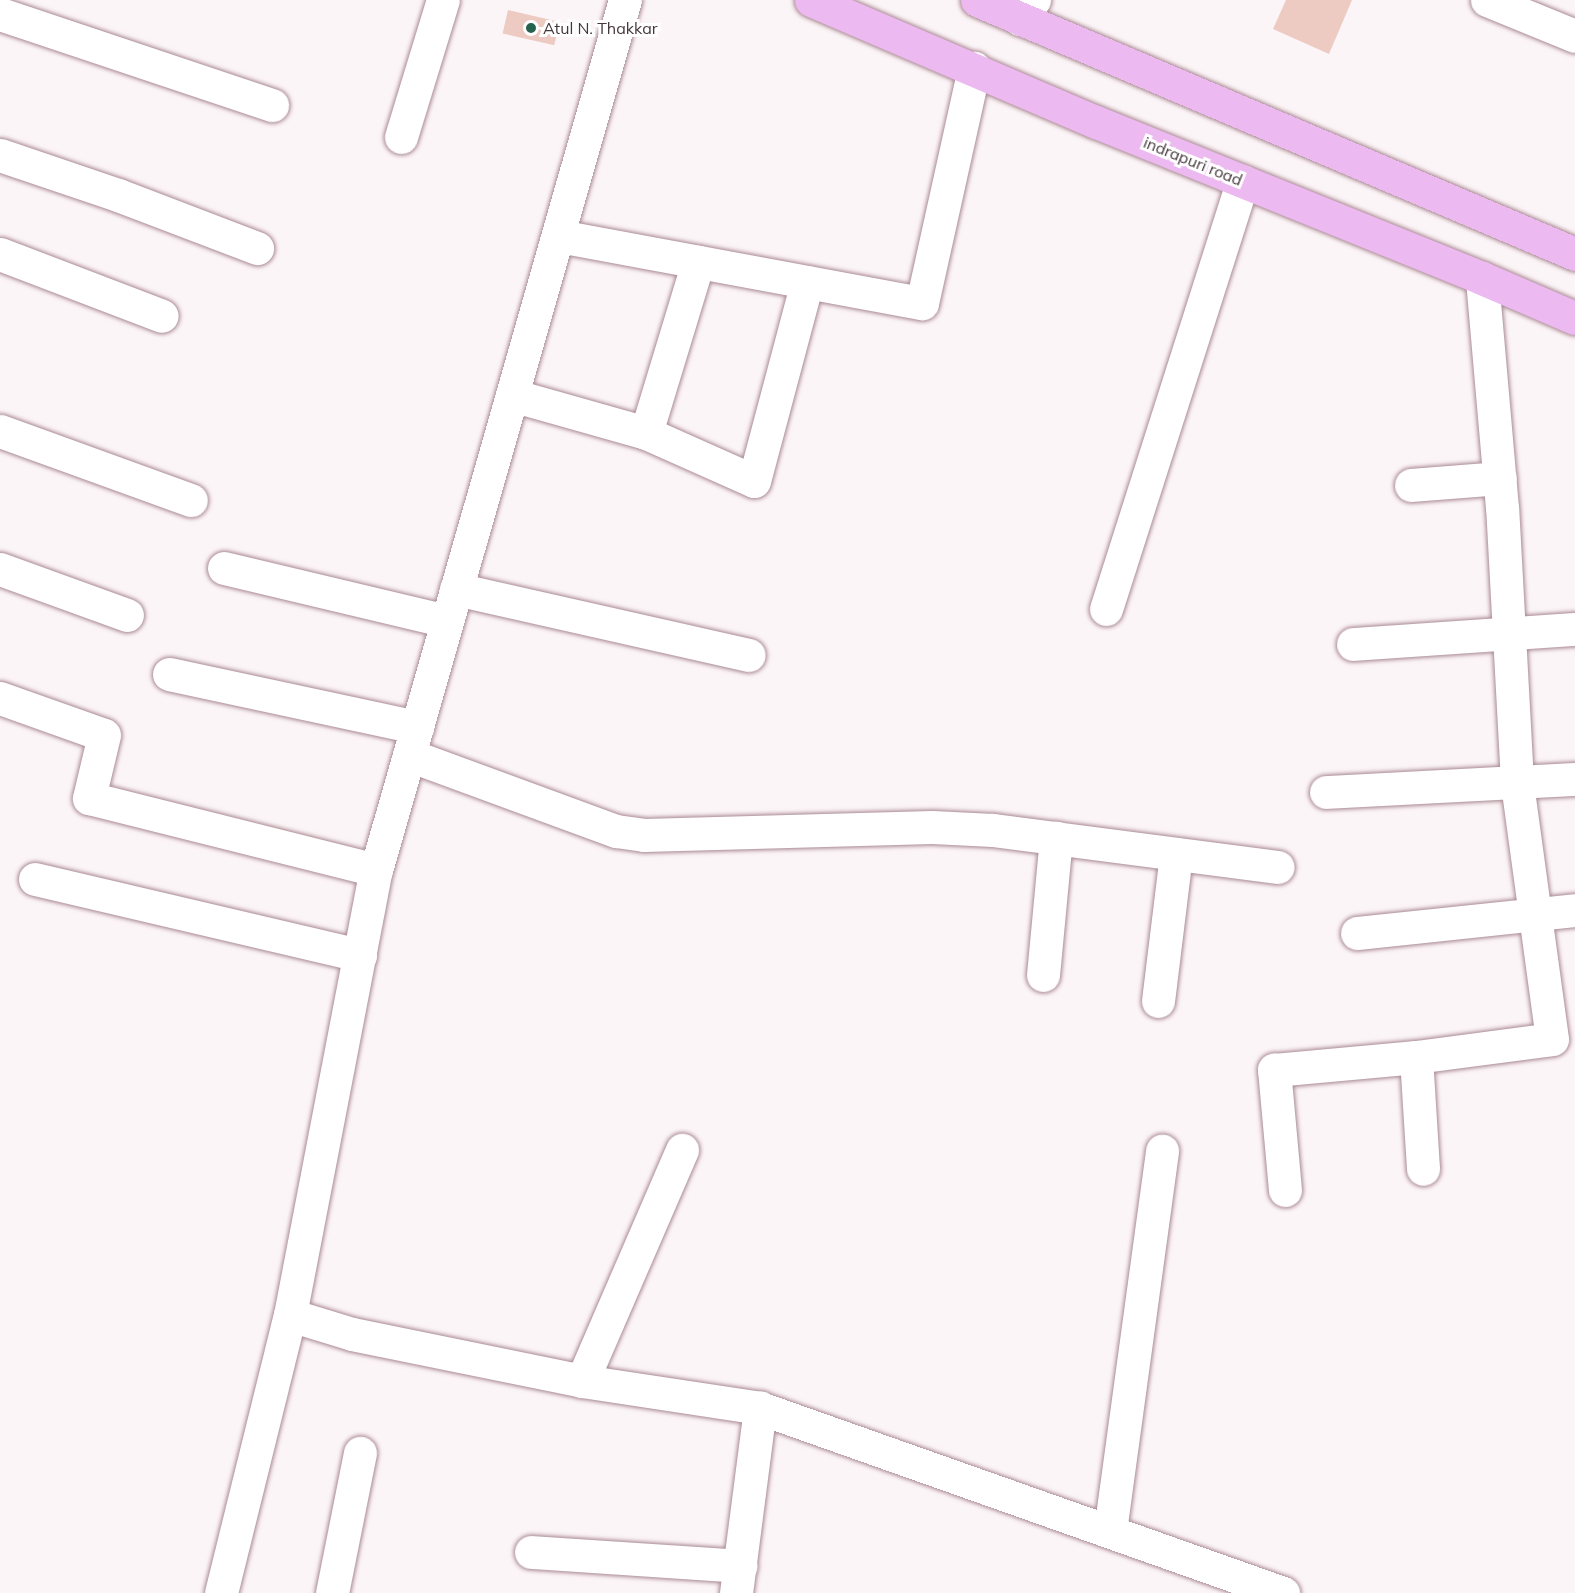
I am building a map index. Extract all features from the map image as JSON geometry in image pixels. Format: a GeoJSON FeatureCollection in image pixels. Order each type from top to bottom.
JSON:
{"type":"FeatureCollection","features":[{"type":"Feature","properties":{"kind":"main road","name":"indrapuri road"},"geometry":{"type":"LineString","coordinates":[[812,0],[1096,122],[1482,278],[1575,318]]}},
{"type":"Feature","properties":{"kind":"main road"},"geometry":{"type":"LineString","coordinates":[[977,0],[1027,9],[1575,254]]}},
{"type":"Feature","properties":{"kind":"street"},"geometry":{"type":"LineString","coordinates":[[401,137],[442,0]]}},
{"type":"Feature","properties":{"kind":"street"},"geometry":{"type":"LineString","coordinates":[[221,1593],[290,1315],[376,870],[625,0]]}},
{"type":"Feature","properties":{"kind":"street"},"geometry":{"type":"LineString","coordinates":[[1487,0],[1575,36]]}},
{"type":"Feature","properties":{"kind":"street"},"geometry":{"type":"LineString","coordinates":[[0,14],[273,105]]}},
{"type":"Feature","properties":{"kind":"street"},"geometry":{"type":"LineString","coordinates":[[559,236],[922,303],[974,68]]}},
{"type":"Feature","properties":{"kind":"street"},"geometry":{"type":"LineString","coordinates":[[0,155],[118,195],[257,248]]}},
{"type":"Feature","properties":{"kind":"street"},"geometry":{"type":"LineString","coordinates":[[1106,609],[1243,181]]}},
{"type":"Feature","properties":{"kind":"street"},"geometry":{"type":"LineString","coordinates":[[0,254],[162,316]]}},
{"type":"Feature","properties":{"kind":"street"},"geometry":{"type":"LineString","coordinates":[[646,434],[698,262]]}},
{"type":"Feature","properties":{"kind":"street"},"geometry":{"type":"LineString","coordinates":[[1285,1190],[1274,1070],[1416,1057],[1563,1039],[1534,914],[1517,782],[1500,478],[1482,278]]}},
{"type":"Feature","properties":{"kind":"street"},"geometry":{"type":"LineString","coordinates":[[512,395],[646,434],[754,481],[807,282]]}},
{"type":"Feature","properties":{"kind":"street"},"geometry":{"type":"LineString","coordinates":[[0,431],[191,500]]}},
{"type":"Feature","properties":{"kind":"street"},"geometry":{"type":"LineString","coordinates":[[1411,485],[1500,478]]}},
{"type":"Feature","properties":{"kind":"street"},"geometry":{"type":"LineString","coordinates":[[224,568],[447,621]]}},
{"type":"Feature","properties":{"kind":"street"},"geometry":{"type":"LineString","coordinates":[[0,569],[127,615]]}},
{"type":"Feature","properties":{"kind":"street"},"geometry":{"type":"LineString","coordinates":[[456,589],[748,655]]}},
{"type":"Feature","properties":{"kind":"street"},"geometry":{"type":"LineString","coordinates":[[1353,645],[1575,629]]}},
{"type":"Feature","properties":{"kind":"street"},"geometry":{"type":"LineString","coordinates":[[169,674],[413,741],[616,831],[644,835],[932,827],[993,830],[1278,867]]}},
{"type":"Feature","properties":{"kind":"street"},"geometry":{"type":"LineString","coordinates":[[0,698],[104,735],[89,798],[376,870]]}},
{"type":"Feature","properties":{"kind":"street"},"geometry":{"type":"LineString","coordinates":[[1326,792],[1575,779]]}},
{"type":"Feature","properties":{"kind":"street"},"geometry":{"type":"LineString","coordinates":[[1043,975],[1056,838]]}},
{"type":"Feature","properties":{"kind":"street"},"geometry":{"type":"LineString","coordinates":[[1158,1001],[1176,854]]}},
{"type":"Feature","properties":{"kind":"street"},"geometry":{"type":"LineString","coordinates":[[35,879],[360,955]]}},
{"type":"Feature","properties":{"kind":"street"},"geometry":{"type":"LineString","coordinates":[[1357,933],[1575,910]]}},
{"type":"Feature","properties":{"kind":"street"},"geometry":{"type":"LineString","coordinates":[[1416,1057],[1423,1170]]}},
{"type":"Feature","properties":{"kind":"street"},"geometry":{"type":"LineString","coordinates":[[582,1381],[682,1150]]}},
{"type":"Feature","properties":{"kind":"street"},"geometry":{"type":"LineString","coordinates":[[1110,1531],[1162,1151]]}},
{"type":"Feature","properties":{"kind":"street"},"geometry":{"type":"LineString","coordinates":[[290,1315],[352,1334],[582,1381],[760,1408],[1283,1593]]}},
{"type":"Feature","properties":{"kind":"street"},"geometry":{"type":"LineString","coordinates":[[531,1552],[738,1579],[760,1408]]}},
{"type":"Feature","properties":{"kind":"street"},"geometry":{"type":"LineString","coordinates":[[333,1593],[360,1453]]}},
{"type":"Feature","properties":{"kind":"building"},"geometry":{"type":"Polygon","coordinates":[[[1286,0],[1352,0],[1329,54],[1273,29],[1286,0]]]}},
{"type":"Feature","properties":{"kind":"building","name":"Atul N. Thakkar"},"geometry":{"type":"Polygon","coordinates":[[[508,10],[560,22],[554,45],[503,33],[508,10]]]}},
{"type":"Feature","properties":{"kind":"place","name":"Atul N. Thakkar"},"geometry":{"type":"Point","coordinates":[531,28]}}]}
